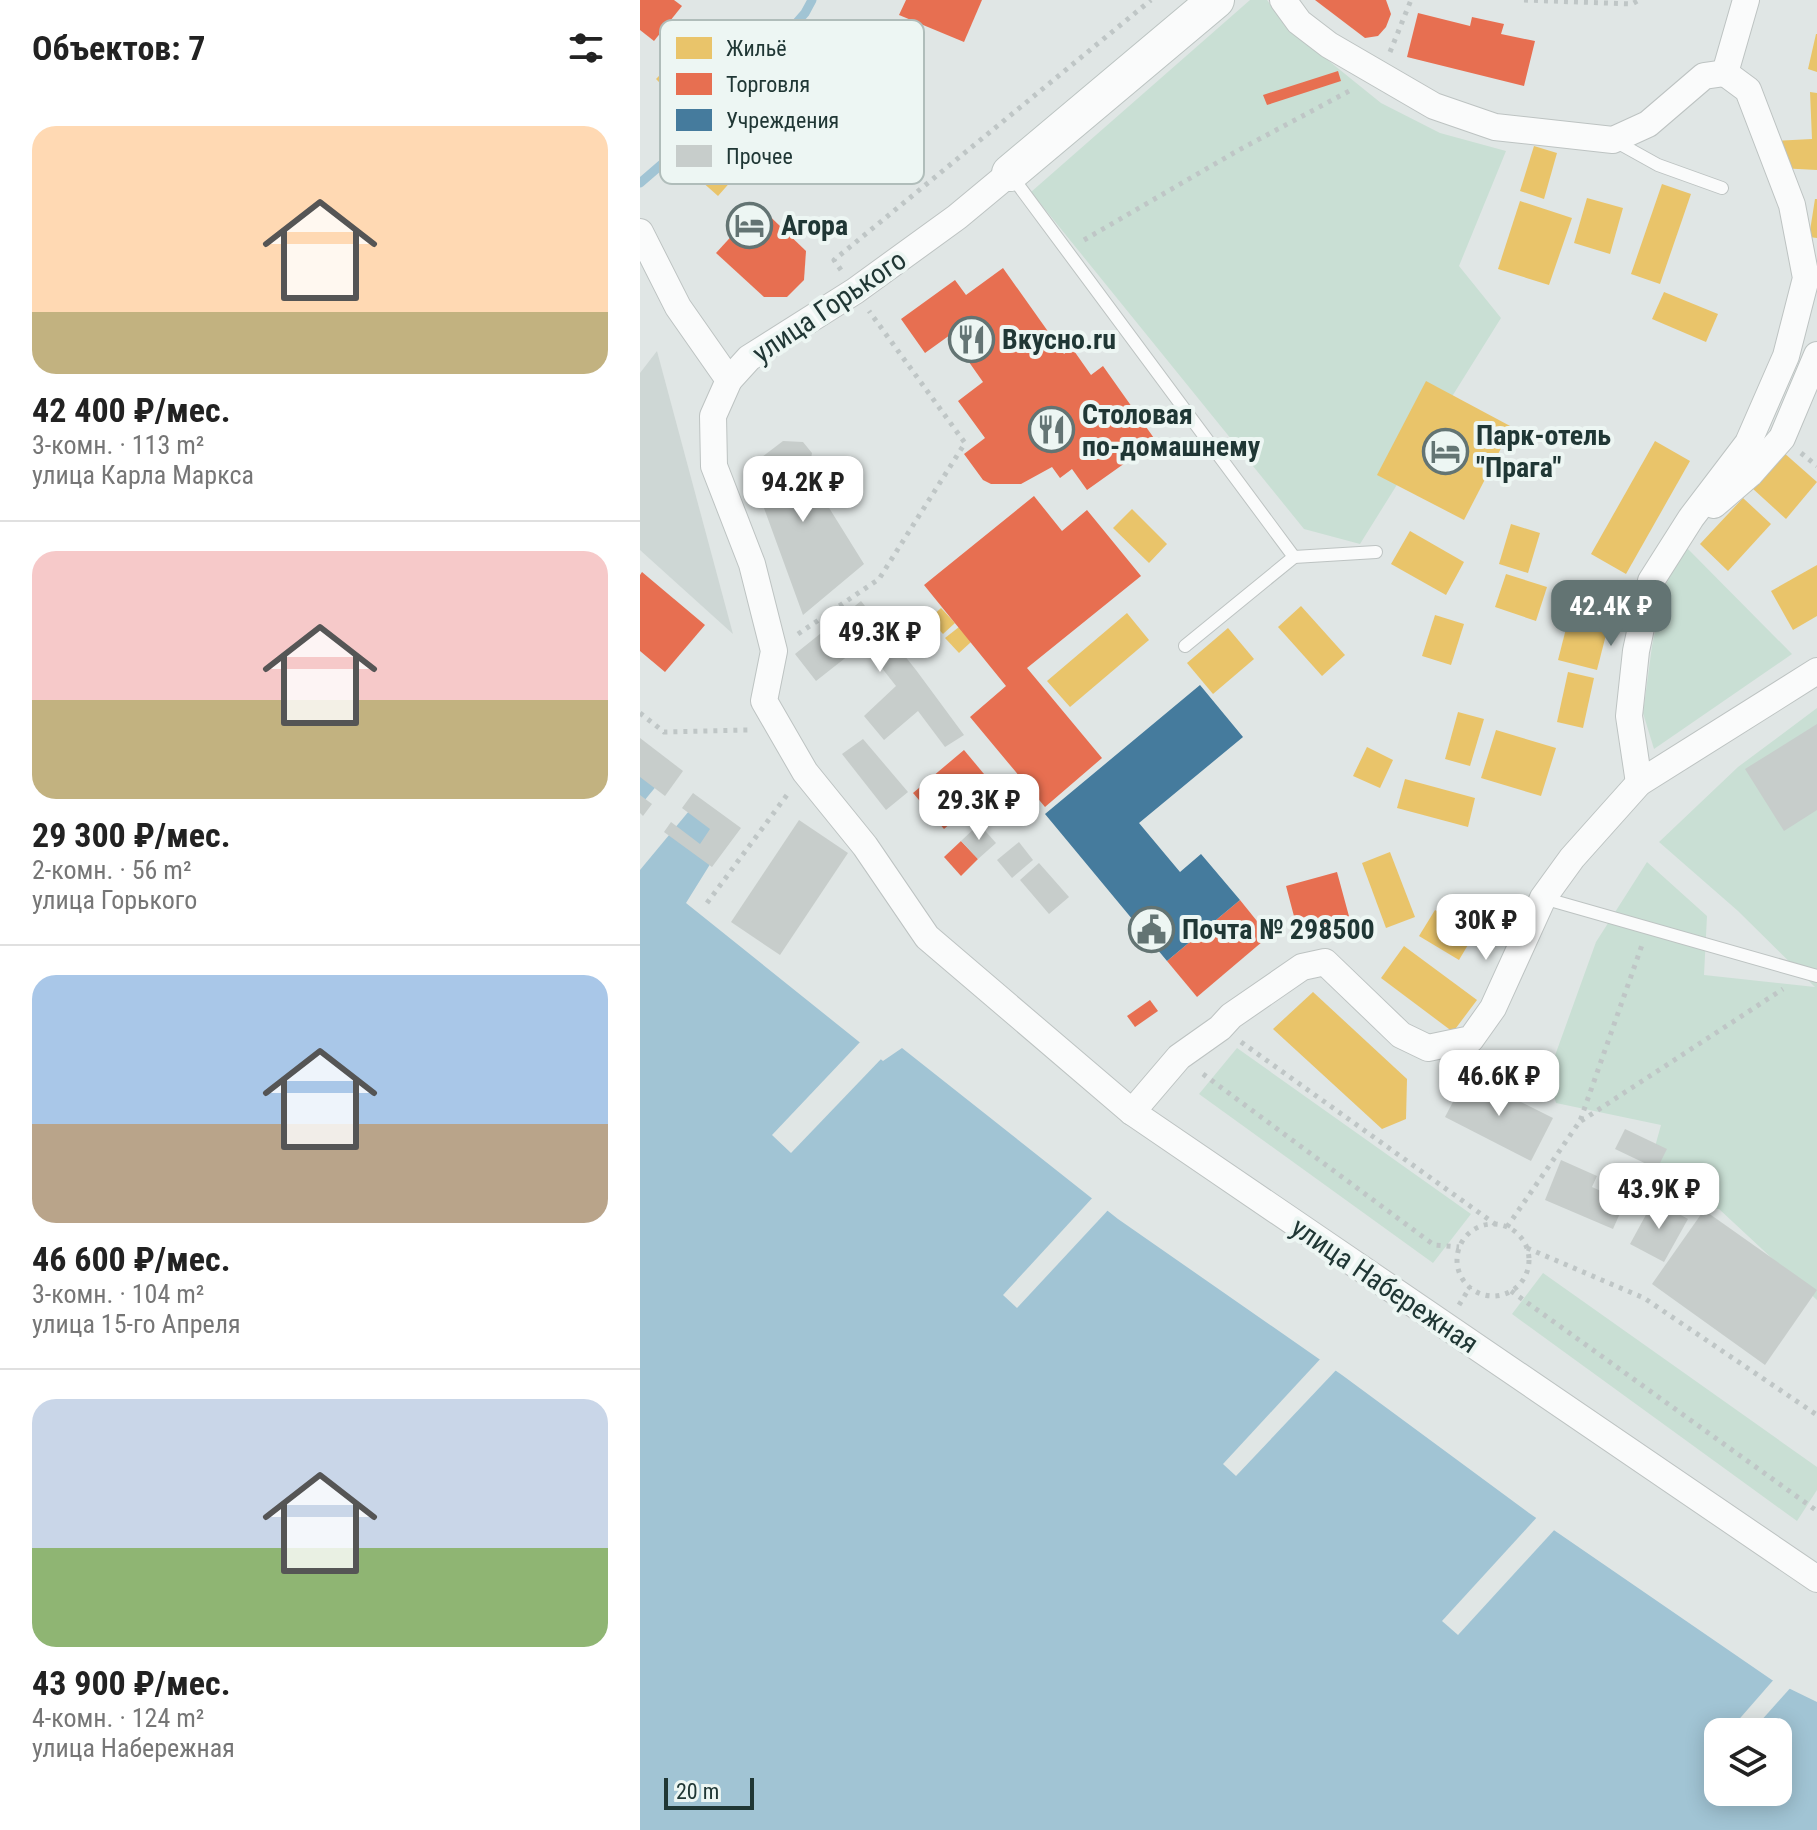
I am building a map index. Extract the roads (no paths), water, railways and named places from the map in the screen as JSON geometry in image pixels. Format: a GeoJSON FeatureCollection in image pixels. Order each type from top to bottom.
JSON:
{"type":"FeatureCollection","features":[{"type":"Feature","properties":{"kind":"main road","name":"улица Горького"},"geometry":{"type":"LineString","coordinates":[[1010,173],[1216,0]]}},
{"type":"Feature","properties":{"kind":"street"},"geometry":{"type":"LineString","coordinates":[[1283,0],[1299,22],[1329,45],[1434,106],[1495,127],[1613,140],[1648,124],[1704,76],[1725,73],[1748,90],[1792,205],[1806,278],[1786,356],[1748,443],[1681,534],[1651,581],[1636,651],[1629,716],[1639,783]]}},
{"type":"Feature","properties":{"kind":"street"},"geometry":{"type":"LineString","coordinates":[[1725,73],[1746,0]]}},
{"type":"Feature","properties":{"kind":"street","name":"улица Горького"},"geometry":{"type":"LineString","coordinates":[[967,971],[927,937],[865,846],[805,772],[764,701],[774,651],[752,564],[714,466],[713,416],[729,380],[749,358],[855,291],[957,217],[1010,173]]}},
{"type":"Feature","properties":{"kind":"street"},"geometry":{"type":"LineString","coordinates":[[640,232],[678,307],[729,380]]}},
{"type":"Feature","properties":{"kind":"street"},"geometry":{"type":"LineString","coordinates":[[1681,534],[1750,474],[1782,438],[1817,355]]}},
{"type":"Feature","properties":{"kind":"street"},"geometry":{"type":"LineString","coordinates":[[1132,1112],[1179,1057],[1220,1028],[1231,1016],[1302,967],[1325,962],[1401,1035],[1428,1048],[1471,1039],[1493,1008],[1543,898],[1572,858],[1639,783],[1817,671]]}},
{"type":"Feature","properties":{"kind":"street","name":"улица Набережная"},"geometry":{"type":"LineString","coordinates":[[967,971],[1132,1112],[1817,1579]]}},
{"type":"Feature","properties":{"kind":"lane"},"geometry":{"type":"LineString","coordinates":[[1613,140],[1658,165],[1722,188]]}},
{"type":"Feature","properties":{"kind":"lane"},"geometry":{"type":"LineString","coordinates":[[1010,173],[1294,557]]}},
{"type":"Feature","properties":{"kind":"lane"},"geometry":{"type":"LineString","coordinates":[[1185,646],[1294,557],[1376,552]]}},
{"type":"Feature","properties":{"kind":"lane"},"geometry":{"type":"LineString","coordinates":[[1543,898],[1812,975]]}},
{"type":"Feature","properties":{"kind":"water"},"geometry":{"type":"Polygon","coordinates":[[[640,769],[727,837],[686,903],[883,1061],[902,1048],[1118,1219],[1342,1375],[1529,1513],[1772,1680],[1817,1702],[1817,1830],[640,1830],[640,769]]]}},
{"type":"Feature","properties":{"kind":"waterway"},"geometry":{"type":"LineString","coordinates":[[799,20],[812,0]]}},
{"type":"Feature","properties":{"kind":"waterway"},"geometry":{"type":"LineString","coordinates":[[640,183],[660,166]]}},
{"type":"Feature","properties":{"kind":"place","name":"Агора"},"geometry":{"type":"Point","coordinates":[750,225]}},
{"type":"Feature","properties":{"kind":"place","name":"Вкусно.ru"},"geometry":{"type":"Point","coordinates":[971,339]}},
{"type":"Feature","properties":{"kind":"place","name":"Столовая по-домашнему"},"geometry":{"type":"Point","coordinates":[1051,430]}},
{"type":"Feature","properties":{"kind":"place","name":"Парк-отель \"Прага\""},"geometry":{"type":"Point","coordinates":[1445,451]}},
{"type":"Feature","properties":{"kind":"place","name":"Почта № 298500"},"geometry":{"type":"Point","coordinates":[1151,929]}}]}
